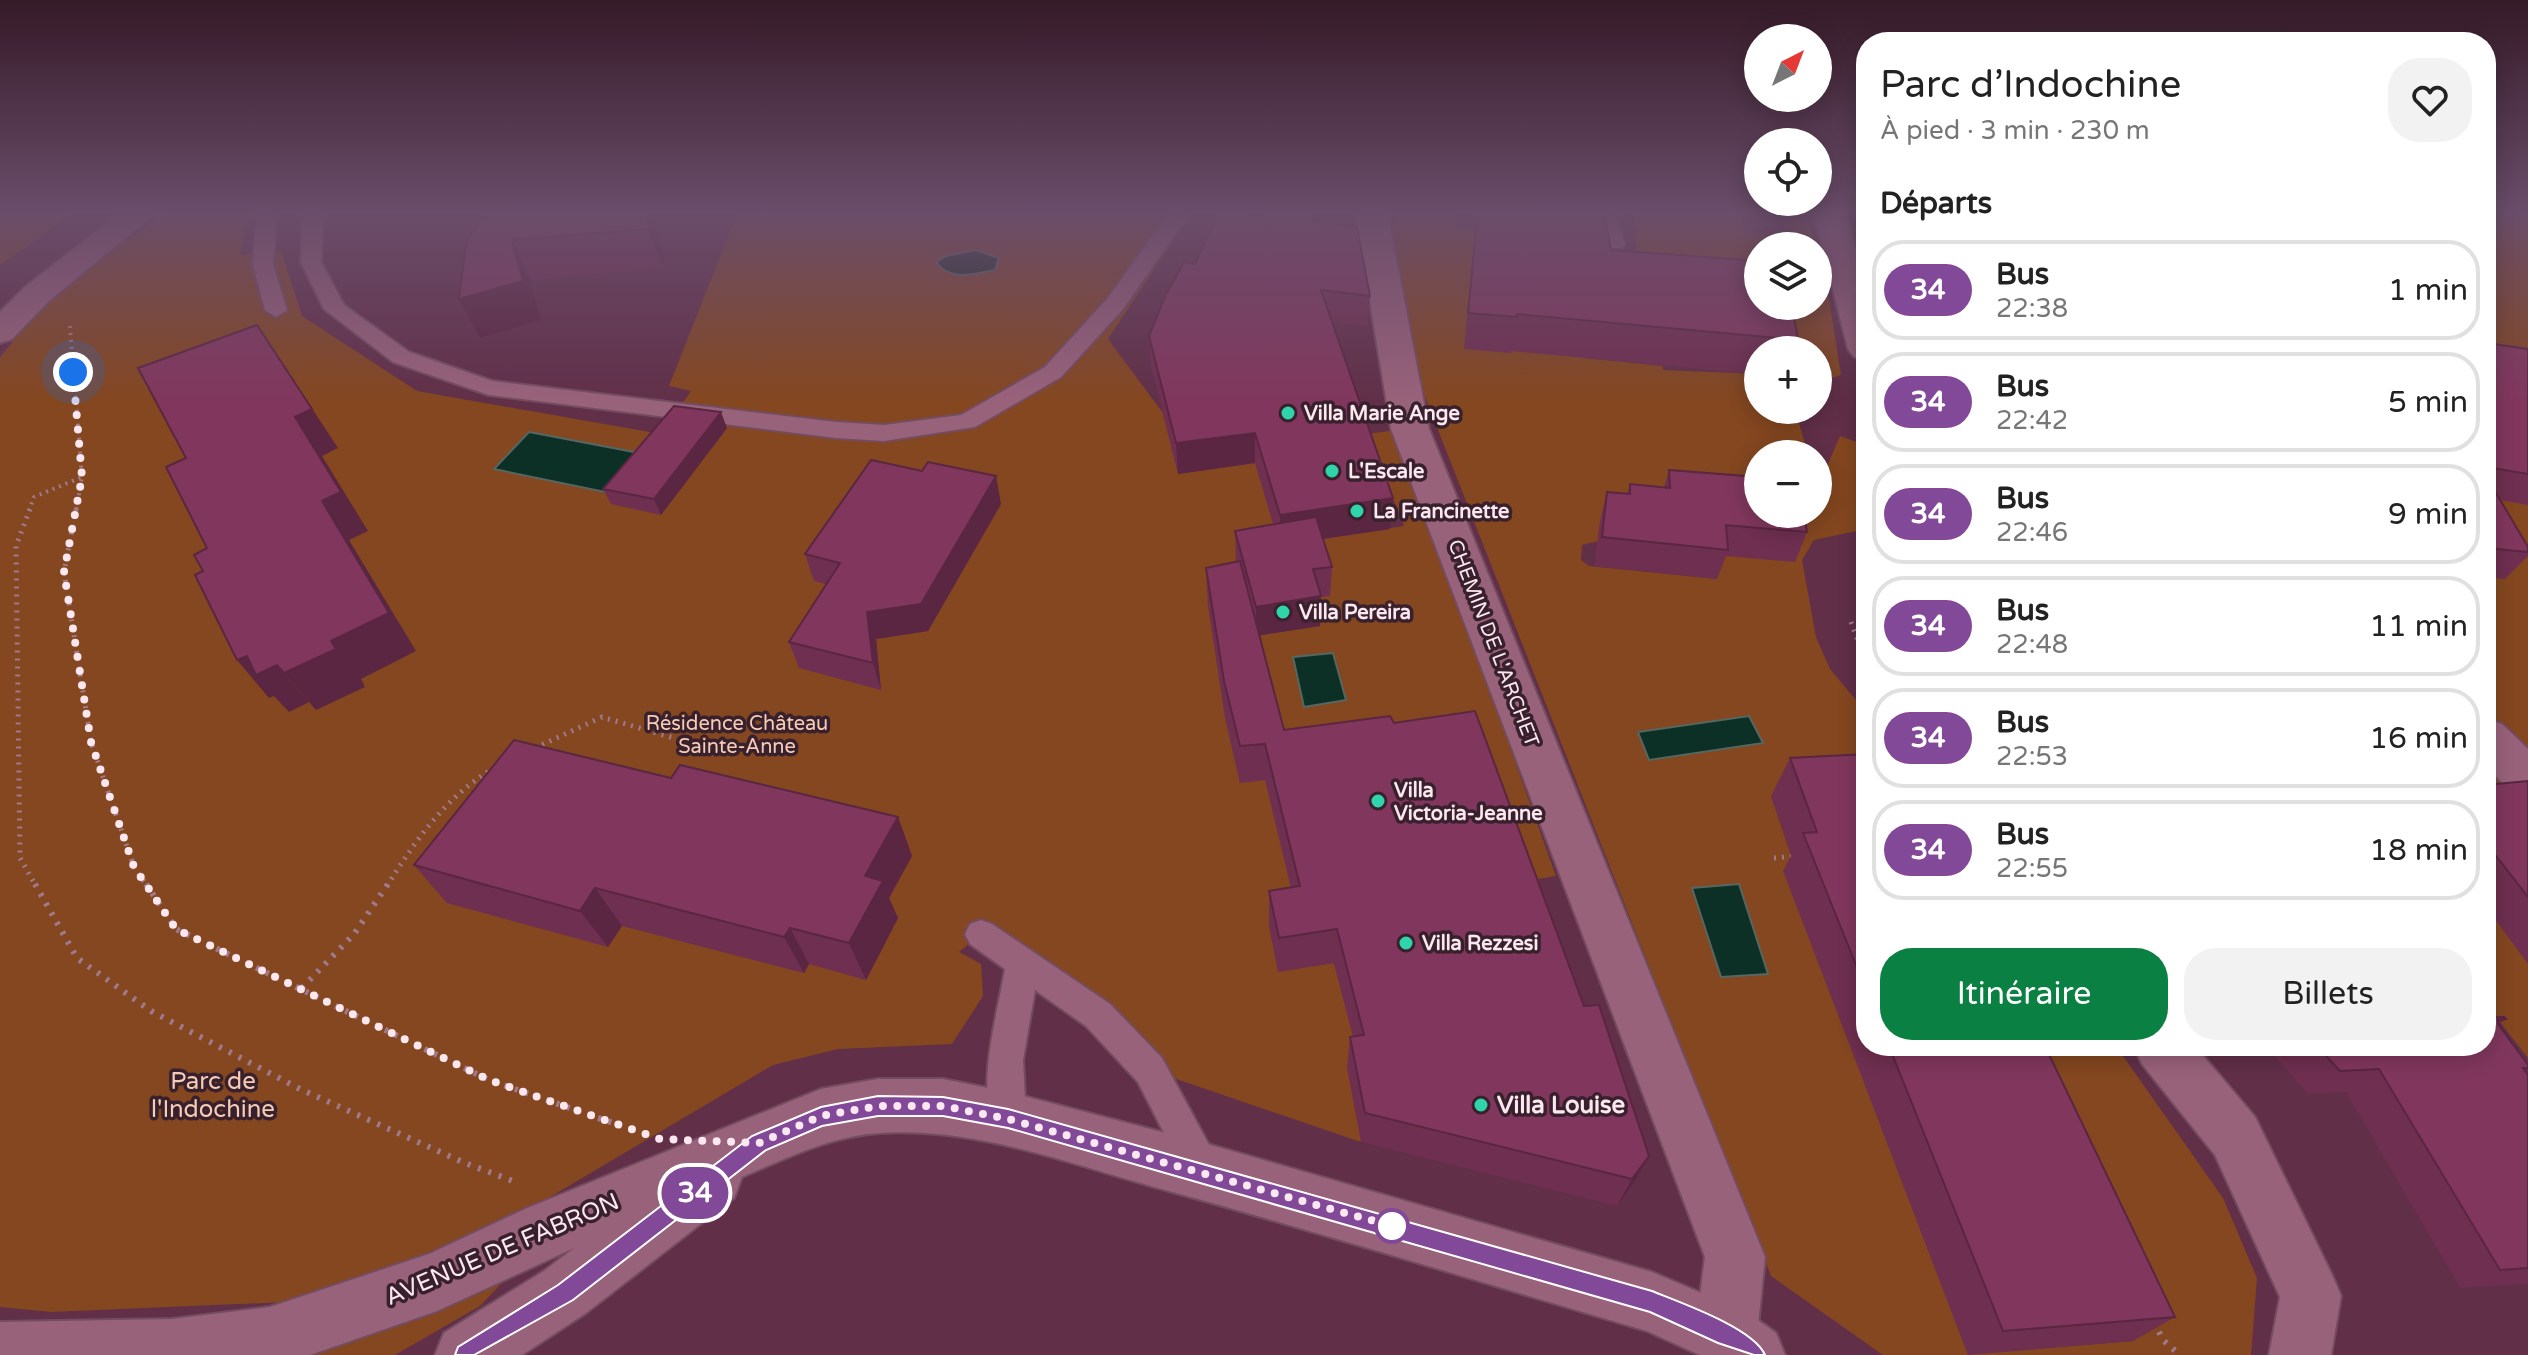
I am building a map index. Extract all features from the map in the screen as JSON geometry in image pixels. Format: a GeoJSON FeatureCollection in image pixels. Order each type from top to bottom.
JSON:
{"type":"FeatureCollection","features":[{"type":"Feature","properties":{"kind":"street"},"geometry":{"type":"LineString","coordinates":[[0,289],[19,274]]}},
{"type":"Feature","properties":{"kind":"street"},"geometry":{"type":"LineString","coordinates":[[0,332],[37,294],[62,274]]}},
{"type":"Feature","properties":{"kind":"street","name":"CHEMIN DE L'ARCHET"},"geometry":{"type":"LineString","coordinates":[[1382,274],[1410,429],[1735,1257],[1740,1345]]}},
{"type":"Feature","properties":{"kind":"street"},"geometry":{"type":"LineString","coordinates":[[1846,274],[1856,312]]}},
{"type":"Feature","properties":{"kind":"street"},"geometry":{"type":"LineString","coordinates":[[2496,747],[2528,779]]}},
{"type":"Feature","properties":{"kind":"street"},"geometry":{"type":"LineString","coordinates":[[2169,1056],[2235,1136],[2311,1296],[2300,1355]]}},
{"type":"Feature","properties":{"kind":"street","name":"AVENUE DE FABRON"},"geometry":{"type":"LineString","coordinates":[[0,1353],[172,1350],[270,1338],[437,1281],[532,1206],[759,1143],[821,1116],[878,1106],[943,1106],[1008,1119],[1204,1172],[1652,1302],[1740,1345]]}},
{"type":"Feature","properties":{"kind":"street","name":"AVENUE DE FABRON"},"geometry":{"type":"LineString","coordinates":[[466,1355],[565,1292],[759,1143]]}},
{"type":"Feature","properties":{"kind":"lane"},"geometry":{"type":"LineString","coordinates":[[266,274],[276,310]]}},
{"type":"Feature","properties":{"kind":"lane"},"geometry":{"type":"LineString","coordinates":[[317,274],[335,309],[401,357],[489,388],[836,430],[884,433],[967,422],[1053,372],[1115,304],[1136,274]]}},
{"type":"Feature","properties":{"kind":"lane"},"geometry":{"type":"LineString","coordinates":[[981,934],[1098,1015],[1150,1070],[1204,1172]]}},
{"type":"Feature","properties":{"kind":"lane"},"geometry":{"type":"LineString","coordinates":[[1008,1119],[1006,1060],[1023,963]]}},
{"type":"Feature","properties":{"kind":"lane"},"geometry":{"type":"LineString","coordinates":[[532,1206],[565,1292]]}},
{"type":"Feature","properties":{"kind":"path"},"geometry":{"type":"LineString","coordinates":[[77,313],[70,324],[82,477],[64,572],[91,742],[134,867],[176,929],[489,1080],[645,1134]]}},
{"type":"Feature","properties":{"kind":"path"},"geometry":{"type":"LineString","coordinates":[[82,477],[34,497],[16,546],[20,858],[77,958],[151,1011],[300,1089],[465,1163],[532,1206]]}},
{"type":"Feature","properties":{"kind":"path"},"geometry":{"type":"LineString","coordinates":[[1851,622],[1856,636]]}},
{"type":"Feature","properties":{"kind":"path"},"geometry":{"type":"LineString","coordinates":[[520,755],[602,717],[677,739]]}},
{"type":"Feature","properties":{"kind":"path"},"geometry":{"type":"LineString","coordinates":[[302,988],[353,935],[423,827],[479,774],[507,761]]}},
{"type":"Feature","properties":{"kind":"path"},"geometry":{"type":"LineString","coordinates":[[1774,858],[1805,855]]}},
{"type":"Feature","properties":{"kind":"path"},"geometry":{"type":"LineString","coordinates":[[2150,1312],[2163,1340],[2180,1355]]}},
{"type":"Feature","properties":{"kind":"green space","name":"Résidence Château Sainte-Anne"},"geometry":{"type":"Polygon","coordinates":[[[77,274],[289,274],[302,316],[417,391],[661,434],[691,391],[669,386],[713,274],[1151,274],[1108,339],[1163,413],[1175,461],[1396,430],[1556,876],[1269,925],[1279,971],[1334,963],[1348,1016],[1401,1007],[1361,1142],[1150,1070],[981,934],[959,952],[981,964],[983,996],[952,1044],[838,1049],[773,1065],[496,1229],[312,1301],[51,1312],[0,1307],[0,357],[57,288],[77,274]],[[1372,446],[1326,538],[1404,526],[1372,446]]]}},
{"type":"Feature","properties":{"kind":"green space"},"geometry":{"type":"Polygon","coordinates":[[[1392,274],[1744,274],[1744,320],[1832,318],[1841,375],[1832,378],[1832,336],[1744,336],[1744,343],[1584,311],[1584,358],[1663,366],[1663,370],[1744,373],[1744,424],[1799,424],[1804,440],[1744,440],[1744,511],[1582,545],[1581,560],[1589,566],[1717,579],[1715,555],[1762,528],[1832,528],[1832,455],[1840,436],[1856,442],[1856,531],[1814,540],[1802,560],[1816,637],[1830,669],[1856,700],[1856,863],[1784,871],[1968,1354],[2133,1341],[2003,1056],[2123,1056],[2223,1198],[2257,1278],[2251,1355],[1883,1355],[1771,1276],[1418,379],[1392,274]]]}},
{"type":"Feature","properties":{"kind":"green space"},"geometry":{"type":"Polygon","coordinates":[[[2496,274],[2528,274],[2528,477],[2496,474],[2496,274]]]}},
{"type":"Feature","properties":{"kind":"green space"},"geometry":{"type":"Polygon","coordinates":[[[2496,484],[2528,488],[2528,755],[2496,721],[2496,484]]]}},
{"type":"Feature","properties":{"kind":"green space"},"geometry":{"type":"Polygon","coordinates":[[[2496,770],[2528,804],[2528,1058],[2496,1017],[2496,770]]]}},
{"type":"Feature","properties":{"kind":"green space"},"geometry":{"type":"Polygon","coordinates":[[[499,1275],[501,1284],[480,1306],[395,1355],[309,1355],[499,1275]]]}},
{"type":"Feature","properties":{"kind":"shaded area"},"geometry":{"type":"Polygon","coordinates":[[[529,432],[639,453],[605,492],[494,469],[529,432]]]}},
{"type":"Feature","properties":{"kind":"shaded area"},"geometry":{"type":"Polygon","coordinates":[[[1333,653],[1346,700],[1304,707],[1293,657],[1333,653]]]}},
{"type":"Feature","properties":{"kind":"shaded area"},"geometry":{"type":"Polygon","coordinates":[[[1749,716],[1763,743],[1649,760],[1638,732],[1749,716]]]}},
{"type":"Feature","properties":{"kind":"shaded area"},"geometry":{"type":"Polygon","coordinates":[[[1739,884],[1768,974],[1721,977],[1692,888],[1739,884]]]}},
{"type":"Feature","properties":{"kind":"building"},"geometry":{"type":"Polygon","coordinates":[[[462,274],[521,274],[523,281],[459,299],[462,274]]]}},
{"type":"Feature","properties":{"kind":"building"},"geometry":{"type":"Polygon","coordinates":[[[1177,274],[1366,274],[1370,296],[1321,290],[1393,498],[1280,515],[1255,433],[1176,443],[1149,336],[1177,274]]]}},
{"type":"Feature","properties":{"kind":"building"},"geometry":{"type":"Polygon","coordinates":[[[1472,274],[1744,274],[1744,320],[1794,320],[1797,336],[1755,336],[1517,314],[1517,317],[1468,313],[1472,274]]]}},
{"type":"Feature","properties":{"kind":"building"},"geometry":{"type":"Polygon","coordinates":[[[257,325],[312,409],[295,417],[341,492],[322,501],[389,613],[331,641],[336,649],[284,673],[277,665],[256,675],[247,656],[237,660],[195,575],[203,571],[194,555],[207,548],[166,467],[186,458],[138,368],[257,325]]]}},
{"type":"Feature","properties":{"kind":"building"},"geometry":{"type":"Polygon","coordinates":[[[2496,344],[2528,349],[2528,474],[2496,469],[2496,344]]]}},
{"type":"Feature","properties":{"kind":"building"},"geometry":{"type":"Polygon","coordinates":[[[674,406],[721,412],[654,499],[603,489],[674,406]]]}},
{"type":"Feature","properties":{"kind":"building"},"geometry":{"type":"Polygon","coordinates":[[[871,460],[922,471],[928,462],[996,476],[921,604],[867,612],[873,663],[789,642],[840,563],[805,554],[871,460]]]}},
{"type":"Feature","properties":{"kind":"building"},"geometry":{"type":"Polygon","coordinates":[[[1669,470],[1744,476],[1744,527],[1726,525],[1728,550],[1602,537],[1607,492],[1630,494],[1630,484],[1670,488],[1669,470]]]}},
{"type":"Feature","properties":{"kind":"building"},"geometry":{"type":"Polygon","coordinates":[[[2496,493],[2528,547],[2528,552],[2496,549],[2496,493]]]}},
{"type":"Feature","properties":{"kind":"building"},"geometry":{"type":"Polygon","coordinates":[[[1316,517],[1332,567],[1313,569],[1321,596],[1256,607],[1235,531],[1316,517]]]}},
{"type":"Feature","properties":{"kind":"building"},"geometry":{"type":"Polygon","coordinates":[[[1761,528],[1806,528],[1807,532],[1761,528]]]}},
{"type":"Feature","properties":{"kind":"building"},"geometry":{"type":"Polygon","coordinates":[[[1240,561],[1284,730],[1390,716],[1394,723],[1475,711],[1584,1006],[1599,1005],[1649,1156],[1632,1179],[1365,1113],[1350,1037],[1364,1035],[1337,929],[1279,938],[1269,891],[1300,886],[1265,744],[1240,746],[1224,681],[1206,568],[1240,561]]]}},
{"type":"Feature","properties":{"kind":"building"},"geometry":{"type":"Polygon","coordinates":[[[514,740],[671,778],[680,765],[898,817],[865,876],[883,881],[849,943],[790,928],[784,937],[595,888],[580,911],[414,865],[514,740]]]}},
{"type":"Feature","properties":{"kind":"building"},"geometry":{"type":"Polygon","coordinates":[[[1856,755],[1856,965],[1803,833],[1817,832],[1790,758],[1856,755]]]}},
{"type":"Feature","properties":{"kind":"building"},"geometry":{"type":"Polygon","coordinates":[[[2528,781],[2528,897],[2496,856],[2496,784],[2528,781]]]}},
{"type":"Feature","properties":{"kind":"building"},"geometry":{"type":"Polygon","coordinates":[[[2496,1017],[2506,1019],[2498,1020],[2498,1024],[2528,1065],[2528,1068],[2523,1068],[2528,1075],[2528,1268],[2500,1270],[2379,1069],[2340,1071],[2326,1056],[2496,1056],[2496,1017]]]}},
{"type":"Feature","properties":{"kind":"building"},"geometry":{"type":"Polygon","coordinates":[[[1893,1056],[2050,1056],[2175,1317],[2003,1331],[1893,1056]]]}},
{"type":"Feature","properties":{"kind":"bus line","name":"34"},"geometry":{"type":"LineString","coordinates":[[466,1355],[565,1292],[759,1143],[821,1116],[878,1106],[943,1106],[1008,1119],[1204,1172],[1652,1302],[1726,1335],[1754,1355]]}},
{"type":"Feature","properties":{"kind":"place","name":"Villa Marie Ange"},"geometry":{"type":"Point","coordinates":[1288,413]}},
{"type":"Feature","properties":{"kind":"place","name":"L'Escale"},"geometry":{"type":"Point","coordinates":[1332,471]}},
{"type":"Feature","properties":{"kind":"place","name":"La Francinette"},"geometry":{"type":"Point","coordinates":[1357,511]}},
{"type":"Feature","properties":{"kind":"place","name":"Villa Pereira"},"geometry":{"type":"Point","coordinates":[1283,612]}},
{"type":"Feature","properties":{"kind":"place","name":"Villa Victoria-Jeanne"},"geometry":{"type":"Point","coordinates":[1378,801]}},
{"type":"Feature","properties":{"kind":"place","name":"Villa Rezzesi"},"geometry":{"type":"Point","coordinates":[1406,943]}},
{"type":"Feature","properties":{"kind":"place","name":"Villa Louise"},"geometry":{"type":"Point","coordinates":[1481,1105]}},
{"type":"Feature","properties":{"kind":"route"},"geometry":{"type":"LineString","coordinates":[[73,372],[82,477],[64,572],[91,742],[134,867],[176,929],[296,984],[489,1080],[660,1139],[759,1143],[821,1116],[878,1106],[943,1106],[1008,1119],[1392,1226]]}},
{"type":"Feature","properties":{"kind":"park label","name":"Parc de l'Indochine"},"geometry":{"type":"Point","coordinates":[213,1095]}}]}
